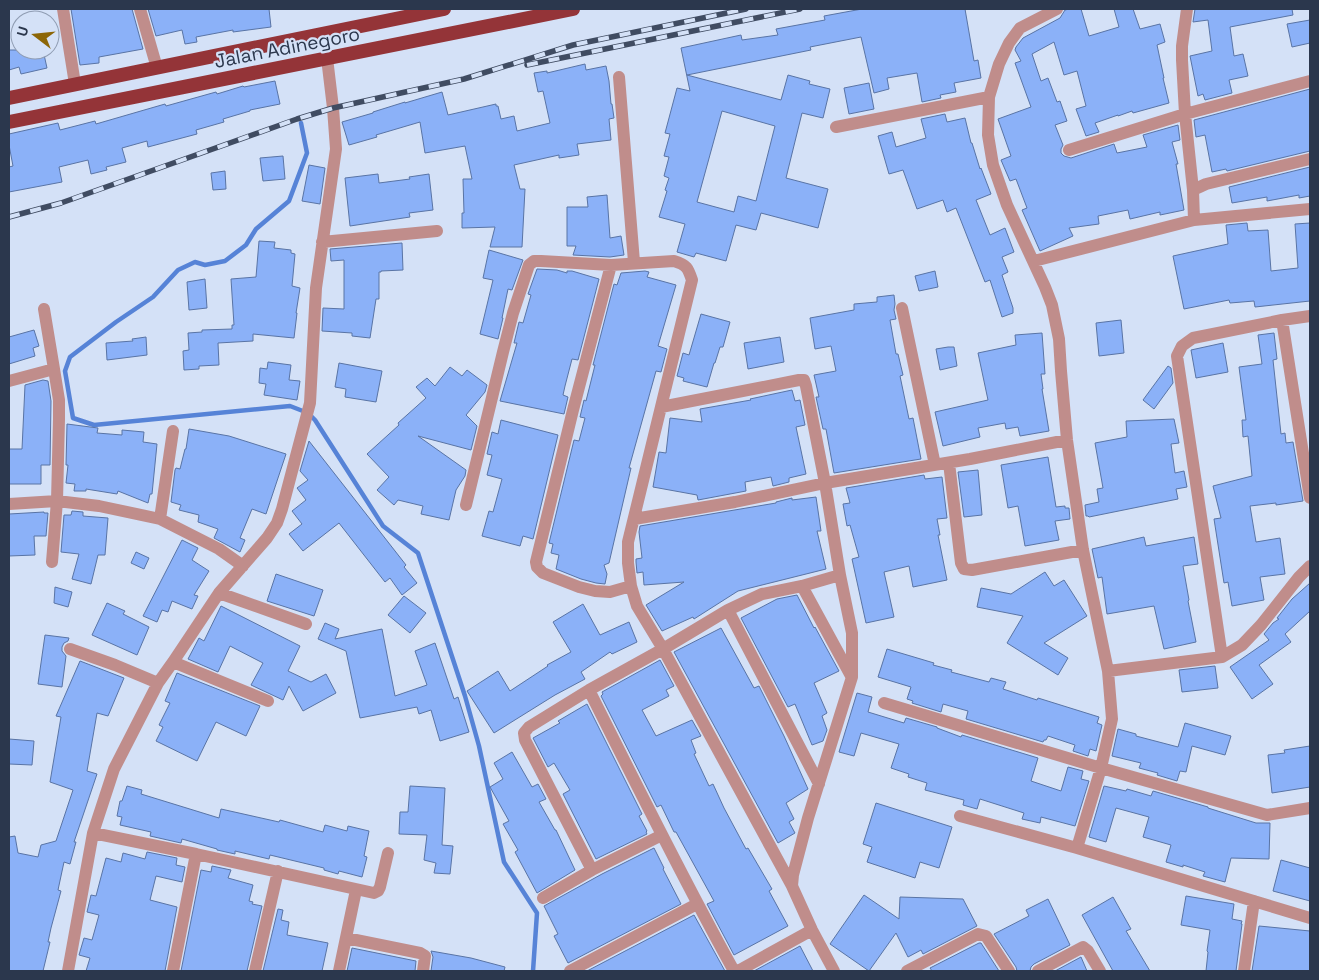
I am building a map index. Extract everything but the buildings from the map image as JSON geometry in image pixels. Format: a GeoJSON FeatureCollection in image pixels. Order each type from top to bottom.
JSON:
{"type":"FeatureCollection","features":[{"type":"Feature","properties":{"kind":"highway","name":"Jalan Adinegoro"},"geometry":{"type":"LineString","coordinates":[[9,98],[444,9]]}},
{"type":"Feature","properties":{"kind":"highway","name":"Jalan Adinegoro"},"geometry":{"type":"LineString","coordinates":[[9,122],[573,9]]}},
{"type":"Feature","properties":{"kind":"street"},"geometry":{"type":"LineString","coordinates":[[63,9],[75,84]]}},
{"type":"Feature","properties":{"kind":"street"},"geometry":{"type":"LineString","coordinates":[[140,9],[157,68]]}},
{"type":"Feature","properties":{"kind":"street"},"geometry":{"type":"LineString","coordinates":[[1056,9],[1020,28],[1009,42],[999,64],[989,96],[988,135],[993,165],[1007,205],[1052,305],[1060,339],[1067,440],[1082,550],[1108,671],[1112,719],[1101,768],[1077,848]]}},
{"type":"Feature","properties":{"kind":"street"},"geometry":{"type":"LineString","coordinates":[[1187,9],[1182,46],[1185,114],[1193,190],[1194,220]]}},
{"type":"Feature","properties":{"kind":"street"},"geometry":{"type":"LineString","coordinates":[[68,971],[93,833],[114,769],[158,683],[219,593],[267,538],[277,523],[282,509],[310,402],[316,288],[336,149],[327,58]]}},
{"type":"Feature","properties":{"kind":"street"},"geometry":{"type":"LineString","coordinates":[[619,77],[634,262]]}},
{"type":"Feature","properties":{"kind":"street"},"geometry":{"type":"LineString","coordinates":[[1069,150],[1185,114],[1310,81]]}},
{"type":"Feature","properties":{"kind":"street"},"geometry":{"type":"LineString","coordinates":[[836,127],[989,96]]}},
{"type":"Feature","properties":{"kind":"street"},"geometry":{"type":"LineString","coordinates":[[1193,190],[1206,184],[1310,159]]}},
{"type":"Feature","properties":{"kind":"street"},"geometry":{"type":"LineString","coordinates":[[1034,262],[1194,220],[1310,209]]}},
{"type":"Feature","properties":{"kind":"street"},"geometry":{"type":"LineString","coordinates":[[322,242],[437,231]]}},
{"type":"Feature","properties":{"kind":"street"},"geometry":{"type":"LineString","coordinates":[[466,505],[513,313],[529,265],[534,261],[611,265],[634,262],[674,261],[682,263],[688,268],[692,280],[628,542],[631,586],[637,606],[792,886],[812,930],[834,971]]}},
{"type":"Feature","properties":{"kind":"street"},"geometry":{"type":"LineString","coordinates":[[611,265],[536,562],[537,567],[543,573],[579,587],[610,592],[631,586]]}},
{"type":"Feature","properties":{"kind":"street"},"geometry":{"type":"LineString","coordinates":[[902,308],[935,465]]}},
{"type":"Feature","properties":{"kind":"street"},"geometry":{"type":"LineString","coordinates":[[44,309],[59,400],[57,501],[52,562]]}},
{"type":"Feature","properties":{"kind":"street"},"geometry":{"type":"LineString","coordinates":[[1222,657],[1177,356],[1182,346],[1193,338],[1310,316]]}},
{"type":"Feature","properties":{"kind":"street"},"geometry":{"type":"LineString","coordinates":[[1282,320],[1310,498]]}},
{"type":"Feature","properties":{"kind":"street"},"geometry":{"type":"LineString","coordinates":[[9,381],[54,369]]}},
{"type":"Feature","properties":{"kind":"street"},"geometry":{"type":"LineString","coordinates":[[661,407],[799,380],[804,380],[806,386],[852,633],[852,677],[808,818],[793,875],[792,886]]}},
{"type":"Feature","properties":{"kind":"street"},"geometry":{"type":"LineString","coordinates":[[160,519],[173,431]]}},
{"type":"Feature","properties":{"kind":"street"},"geometry":{"type":"LineString","coordinates":[[634,519],[1067,440]]}},
{"type":"Feature","properties":{"kind":"street"},"geometry":{"type":"LineString","coordinates":[[949,462],[961,563],[964,569],[972,570],[1082,550]]}},
{"type":"Feature","properties":{"kind":"street"},"geometry":{"type":"LineString","coordinates":[[9,504],[57,501],[99,506],[160,519],[219,549],[242,566]]}},
{"type":"Feature","properties":{"kind":"street"},"geometry":{"type":"LineString","coordinates":[[1108,671],[1222,657],[1242,644],[1261,625],[1310,566]]}},
{"type":"Feature","properties":{"kind":"street"},"geometry":{"type":"LineString","coordinates":[[592,870],[525,740],[524,733],[529,727],[589,690],[663,650],[728,610],[762,594],[802,586],[840,575]]}},
{"type":"Feature","properties":{"kind":"street"},"geometry":{"type":"LineString","coordinates":[[802,586],[852,677]]}},
{"type":"Feature","properties":{"kind":"street"},"geometry":{"type":"LineString","coordinates":[[219,593],[306,624]]}},
{"type":"Feature","properties":{"kind":"street"},"geometry":{"type":"LineString","coordinates":[[728,610],[819,784]]}},
{"type":"Feature","properties":{"kind":"street"},"geometry":{"type":"LineString","coordinates":[[70,649],[158,683]]}},
{"type":"Feature","properties":{"kind":"street"},"geometry":{"type":"LineString","coordinates":[[173,662],[268,701]]}},
{"type":"Feature","properties":{"kind":"street"},"geometry":{"type":"LineString","coordinates":[[589,690],[697,904],[734,971]]}},
{"type":"Feature","properties":{"kind":"street"},"geometry":{"type":"LineString","coordinates":[[884,703],[1267,815],[1310,808]]}},
{"type":"Feature","properties":{"kind":"street"},"geometry":{"type":"LineString","coordinates":[[960,816],[1077,848],[1310,918]]}},
{"type":"Feature","properties":{"kind":"street"},"geometry":{"type":"LineString","coordinates":[[93,833],[374,893],[380,887],[388,853]]}},
{"type":"Feature","properties":{"kind":"street"},"geometry":{"type":"LineString","coordinates":[[543,898],[592,870],[662,835]]}},
{"type":"Feature","properties":{"kind":"street"},"geometry":{"type":"LineString","coordinates":[[173,971],[196,854]]}},
{"type":"Feature","properties":{"kind":"street"},"geometry":{"type":"LineString","coordinates":[[255,971],[278,871]]}},
{"type":"Feature","properties":{"kind":"street"},"geometry":{"type":"LineString","coordinates":[[339,971],[356,890]]}},
{"type":"Feature","properties":{"kind":"street"},"geometry":{"type":"LineString","coordinates":[[1244,971],[1254,901]]}},
{"type":"Feature","properties":{"kind":"street"},"geometry":{"type":"LineString","coordinates":[[570,971],[697,904]]}},
{"type":"Feature","properties":{"kind":"street"},"geometry":{"type":"LineString","coordinates":[[738,971],[812,930]]}},
{"type":"Feature","properties":{"kind":"street"},"geometry":{"type":"LineString","coordinates":[[914,970],[978,934],[986,936],[1009,971]]}},
{"type":"Feature","properties":{"kind":"street"},"geometry":{"type":"LineString","coordinates":[[346,938],[420,953],[425,956],[423,971]]}},
{"type":"Feature","properties":{"kind":"street"},"geometry":{"type":"LineString","coordinates":[[1038,971],[1083,947],[1100,971]]}},
{"type":"Feature","properties":{"kind":"waterway"},"geometry":{"type":"LineString","coordinates":[[301,123],[307,153],[289,201],[256,229],[246,245],[225,261],[205,265],[195,262],[178,270],[153,297],[70,357],[65,371],[73,418],[94,425],[290,406],[308,413],[315,420],[383,526],[418,553],[465,696],[479,746],[504,862],[537,913],[533,971]]}},
{"type":"Feature","properties":{"kind":"railway"},"geometry":{"type":"LineString","coordinates":[[9,217],[61,203],[333,108],[464,79],[573,45],[746,9]]}},
{"type":"Feature","properties":{"kind":"railway"},"geometry":{"type":"LineString","coordinates":[[527,65],[800,9]]}}]}
